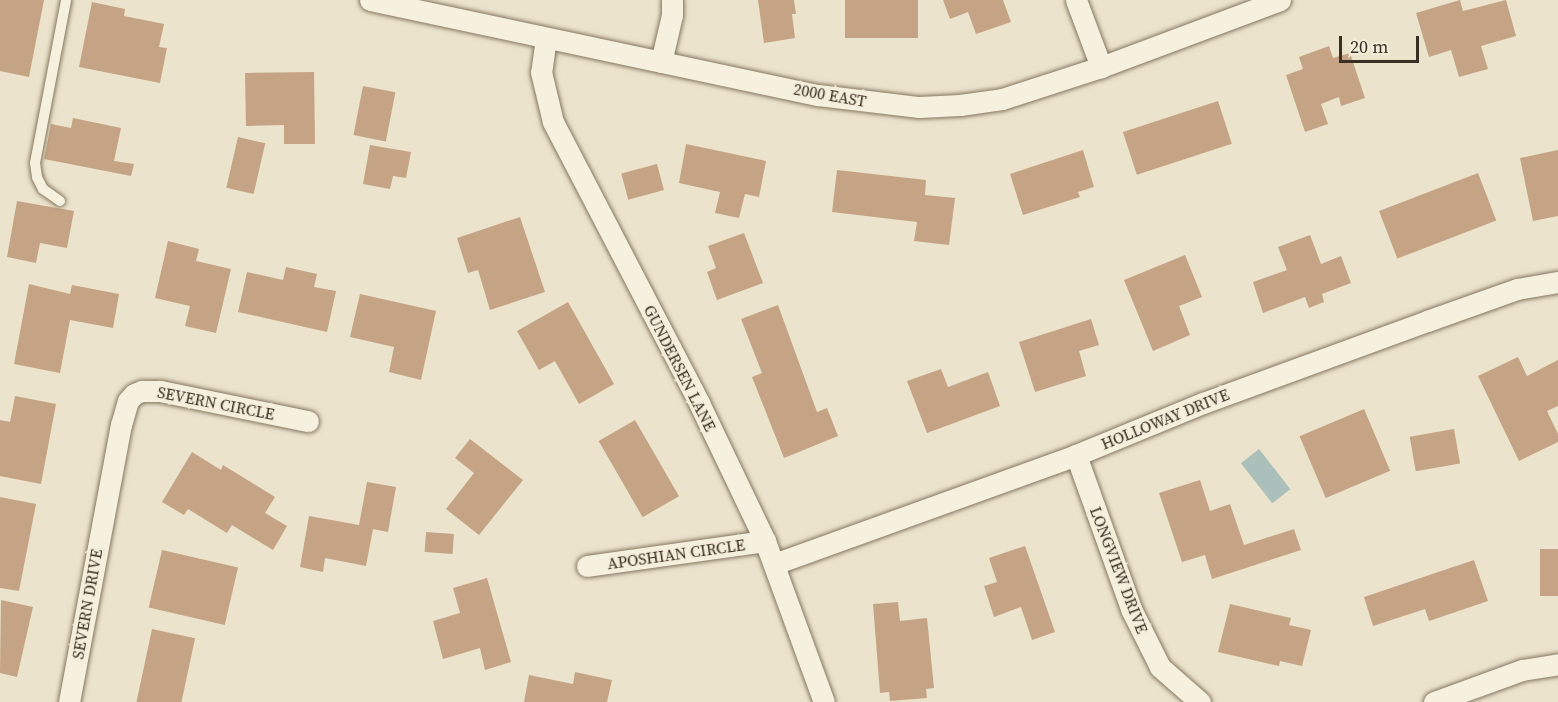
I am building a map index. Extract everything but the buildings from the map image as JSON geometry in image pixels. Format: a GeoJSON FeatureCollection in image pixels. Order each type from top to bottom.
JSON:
{"type":"FeatureCollection","features":[{"type":"Feature","properties":{"kind":"street","name":"2000 EAST"},"geometry":{"type":"LineString","coordinates":[[370,0],[818,95],[919,107],[960,105],[1002,99],[1101,67],[1280,0]]}},
{"type":"Feature","properties":{"kind":"street"},"geometry":{"type":"LineString","coordinates":[[661,62],[672,15],[672,0]]}},
{"type":"Feature","properties":{"kind":"street"},"geometry":{"type":"LineString","coordinates":[[1076,0],[1101,67]]}},
{"type":"Feature","properties":{"kind":"street","name":"GUNDERSEN LANE"},"geometry":{"type":"LineString","coordinates":[[546,38],[541,72],[553,122],[699,403],[765,541],[824,702]]}},
{"type":"Feature","properties":{"kind":"street","name":"HOLLOWAY DRIVE"},"geometry":{"type":"LineString","coordinates":[[774,564],[1076,455],[1203,403],[1427,321],[1517,289],[1558,282]]}},
{"type":"Feature","properties":{"kind":"street","name":"SEVERN CIRCLE"},"geometry":{"type":"LineString","coordinates":[[105,507],[121,425],[128,400],[134,394],[160,391],[308,421]]}},
{"type":"Feature","properties":{"kind":"street","name":"LONGVIEW DRIVE"},"geometry":{"type":"LineString","coordinates":[[1076,455],[1131,609],[1155,658],[1160,667],[1200,702]]}},
{"type":"Feature","properties":{"kind":"street","name":"SEVERN DRIVE"},"geometry":{"type":"LineString","coordinates":[[69,702],[105,507]]}},
{"type":"Feature","properties":{"kind":"street","name":"APOSHIAN CIRCLE"},"geometry":{"type":"LineString","coordinates":[[587,566],[765,541]]}},
{"type":"Feature","properties":{"kind":"street"},"geometry":{"type":"LineString","coordinates":[[1434,702],[1522,670],[1558,664]]}},
{"type":"Feature","properties":{"kind":"lane"},"geometry":{"type":"LineString","coordinates":[[60,201],[43,189],[34,163],[66,0]]}},
{"type":"Feature","properties":{"kind":"water"},"geometry":{"type":"Polygon","coordinates":[[[1259,449],[1290,489],[1272,503],[1241,463],[1259,449]]]}}]}
